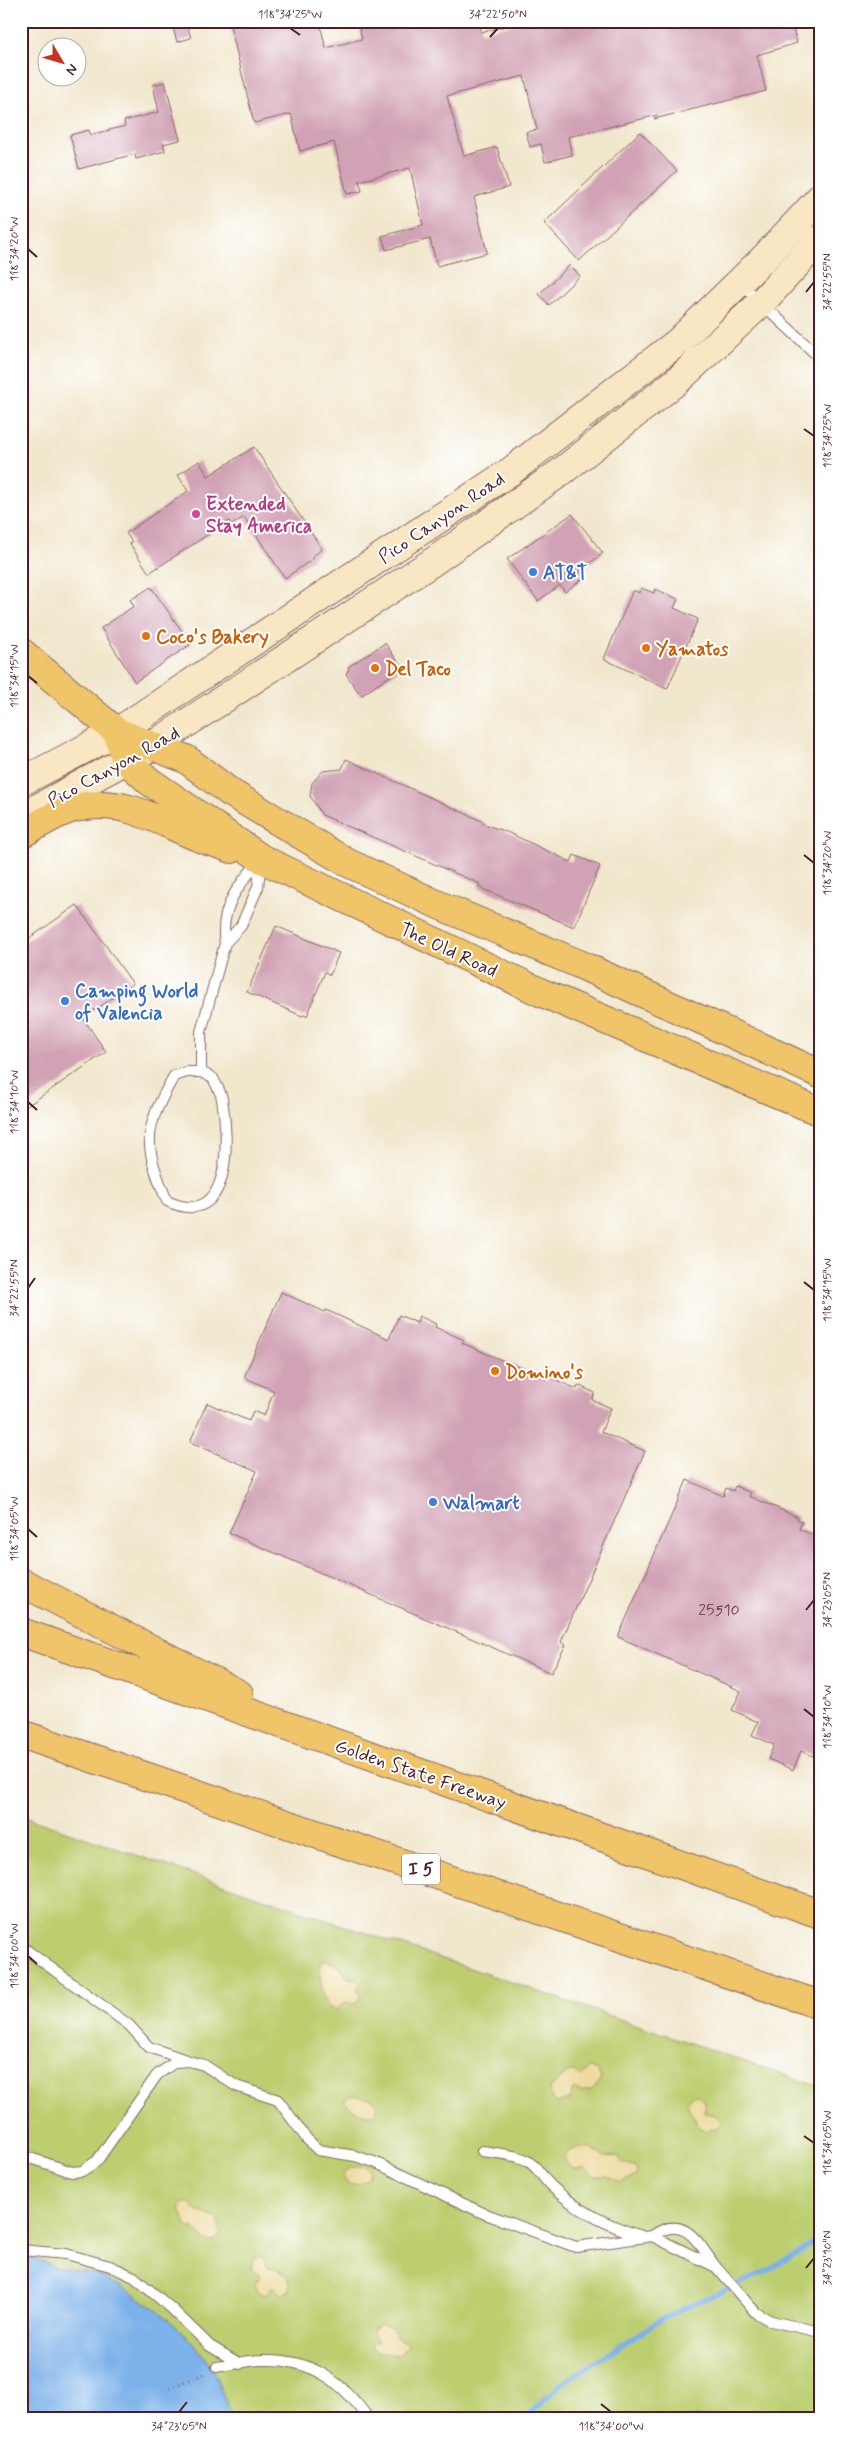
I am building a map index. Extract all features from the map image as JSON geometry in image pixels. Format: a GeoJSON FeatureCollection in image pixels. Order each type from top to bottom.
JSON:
{"type":"FeatureCollection","features":[{"type":"Feature","properties":{"kind":"main road","name":"Pico Canyon Road"},"geometry":{"type":"LineString","coordinates":[[21,782],[117,732],[511,471],[679,341],[820,198]]}},
{"type":"Feature","properties":{"kind":"main road","name":"Pico Canyon Road"},"geometry":{"type":"LineString","coordinates":[[21,817],[152,746],[431,563],[561,472],[677,380],[761,303],[820,239]]}},
{"type":"Feature","properties":{"kind":"main road","name":"The Old Road"},"geometry":{"type":"LineString","coordinates":[[21,652],[117,732],[186,759],[231,793],[348,863],[441,906],[579,964],[820,1074]]}},
{"type":"Feature","properties":{"kind":"main road"},"geometry":{"type":"LineString","coordinates":[[117,732],[126,760]]}},
{"type":"Feature","properties":{"kind":"main road","name":"The Old Road"},"geometry":{"type":"LineString","coordinates":[[126,760],[151,782],[262,858],[540,992],[820,1112]]}},
{"type":"Feature","properties":{"kind":"main road"},"geometry":{"type":"LineString","coordinates":[[21,834],[78,807],[113,805],[134,809],[200,838],[262,858]]}},
{"type":"Feature","properties":{"kind":"main road"},"geometry":{"type":"LineString","coordinates":[[21,1582],[327,1740]]}},
{"type":"Feature","properties":{"kind":"main road","name":"Golden State Freeway"},"geometry":{"type":"LineString","coordinates":[[21,1632],[820,1914]]}},
{"type":"Feature","properties":{"kind":"main road","name":"I 5"},"geometry":{"type":"LineString","coordinates":[[21,1734],[820,2005]]}},
{"type":"Feature","properties":{"kind":"lane"},"geometry":{"type":"LineString","coordinates":[[739,282],[820,358]]}},
{"type":"Feature","properties":{"kind":"lane"},"geometry":{"type":"LineString","coordinates":[[201,1072],[202,1032],[225,943],[222,926],[235,889],[262,858]]}},
{"type":"Feature","properties":{"kind":"lane"},"geometry":{"type":"LineString","coordinates":[[225,943],[241,926],[254,897],[258,887],[262,858]]}},
{"type":"Feature","properties":{"kind":"lane"},"geometry":{"type":"LineString","coordinates":[[187,1072],[201,1072],[213,1078],[222,1098],[225,1147],[222,1181],[216,1194],[206,1203],[193,1207],[179,1206],[167,1201],[155,1173],[151,1160],[149,1133],[156,1108],[174,1076],[187,1072]]}},
{"type":"Feature","properties":{"kind":"lane"},"geometry":{"type":"LineString","coordinates":[[21,1946],[129,2025],[149,2047],[204,2065],[236,2086],[278,2100],[307,2139],[318,2150],[355,2156],[374,2162],[483,2213],[576,2247],[619,2243],[648,2236],[662,2229],[675,2227],[688,2231],[756,2313],[771,2321],[820,2332]]}},
{"type":"Feature","properties":{"kind":"lane"},"geometry":{"type":"LineString","coordinates":[[21,2155],[72,2172],[82,2171],[97,2161],[156,2075],[175,2062],[189,2061]]}},
{"type":"Feature","properties":{"kind":"lane"},"geometry":{"type":"LineString","coordinates":[[482,2151],[523,2159],[533,2164],[550,2185],[588,2215],[604,2223],[648,2236],[716,2267]]}},
{"type":"Feature","properties":{"kind":"lane"},"geometry":{"type":"LineString","coordinates":[[21,2250],[66,2254],[110,2266],[134,2277],[171,2308],[210,2346],[240,2364]]}},
{"type":"Feature","properties":{"kind":"lane"},"geometry":{"type":"LineString","coordinates":[[217,2367],[262,2360],[293,2362],[315,2368],[339,2385],[368,2418]]}},
{"type":"Feature","properties":{"kind":"path"},"geometry":{"type":"LineString","coordinates":[[170,2388],[217,2367]]}},
{"type":"Feature","properties":{"kind":"green space"},"geometry":{"type":"Polygon","coordinates":[[[21,1816],[820,2087],[820,2418],[21,2418],[21,1816]]]}},
{"type":"Feature","properties":{"kind":"sand"},"geometry":{"type":"Polygon","coordinates":[[[326,1960],[340,1967],[348,1978],[356,1979],[360,1983],[357,1988],[361,1995],[358,2002],[353,2004],[344,2002],[337,2010],[327,2007],[322,1991],[321,1978],[322,1962],[326,1960]]]}},
{"type":"Feature","properties":{"kind":"sand"},"geometry":{"type":"Polygon","coordinates":[[[589,2067],[598,2071],[601,2079],[592,2090],[581,2092],[573,2089],[570,2099],[557,2103],[551,2098],[550,2088],[567,2073],[575,2071],[581,2077],[589,2067]]]}},
{"type":"Feature","properties":{"kind":"sand"},"geometry":{"type":"Polygon","coordinates":[[[353,2095],[372,2099],[377,2105],[376,2113],[363,2113],[346,2104],[344,2100],[353,2095]]]}},
{"type":"Feature","properties":{"kind":"sand"},"geometry":{"type":"Polygon","coordinates":[[[698,2095],[705,2102],[704,2113],[715,2115],[720,2120],[719,2128],[706,2131],[696,2123],[687,2104],[692,2096],[698,2095]]]}},
{"type":"Feature","properties":{"kind":"sand"},"geometry":{"type":"Polygon","coordinates":[[[580,2147],[591,2148],[605,2157],[618,2156],[623,2163],[636,2167],[637,2175],[620,2183],[606,2176],[594,2176],[585,2167],[574,2169],[565,2162],[564,2158],[568,2152],[580,2147]]]}},
{"type":"Feature","properties":{"kind":"sand"},"geometry":{"type":"Polygon","coordinates":[[[364,2166],[370,2169],[366,2180],[348,2185],[343,2176],[346,2170],[364,2166]]]}},
{"type":"Feature","properties":{"kind":"sand"},"geometry":{"type":"Polygon","coordinates":[[[183,2203],[189,2203],[197,2210],[217,2219],[221,2234],[213,2242],[207,2241],[194,2229],[187,2227],[180,2209],[183,2203]]]}},
{"type":"Feature","properties":{"kind":"sand"},"geometry":{"type":"Polygon","coordinates":[[[263,2258],[268,2268],[278,2270],[288,2277],[289,2291],[282,2295],[273,2287],[265,2295],[258,2293],[255,2284],[261,2275],[251,2269],[253,2259],[263,2258]]]}},
{"type":"Feature","properties":{"kind":"sand"},"geometry":{"type":"Polygon","coordinates":[[[380,2325],[392,2328],[397,2338],[407,2343],[399,2355],[379,2352],[371,2347],[372,2343],[378,2341],[372,2333],[373,2330],[380,2325]]]}},
{"type":"Feature","properties":{"kind":"water"},"geometry":{"type":"Polygon","coordinates":[[[28,2255],[60,2268],[83,2271],[110,2281],[127,2290],[160,2313],[176,2326],[202,2354],[215,2375],[234,2418],[21,2418],[21,2256],[28,2255]]]}},
{"type":"Feature","properties":{"kind":"building"},"geometry":{"type":"Polygon","coordinates":[[[171,21],[186,21],[191,38],[177,42],[171,21]]]}},
{"type":"Feature","properties":{"kind":"building"},"geometry":{"type":"Polygon","coordinates":[[[229,21],[319,21],[326,48],[362,39],[358,23],[367,21],[480,21],[481,32],[528,21],[659,21],[660,24],[673,21],[788,21],[789,30],[793,29],[797,43],[757,55],[766,91],[654,119],[658,115],[568,137],[572,155],[545,162],[541,144],[530,147],[526,132],[537,130],[524,76],[447,96],[464,156],[497,147],[509,187],[474,197],[487,253],[437,266],[430,239],[386,250],[382,236],[423,225],[410,168],[359,181],[362,191],[347,194],[334,142],[300,151],[291,114],[254,123],[229,21]]]}},
{"type":"Feature","properties":{"kind":"building"},"geometry":{"type":"Polygon","coordinates":[[[165,82],[180,140],[163,144],[165,151],[136,159],[135,154],[79,169],[70,135],[89,130],[90,135],[125,126],[124,121],[159,112],[153,85],[165,82]]]}},
{"type":"Feature","properties":{"kind":"building"},"geometry":{"type":"Polygon","coordinates":[[[640,132],[677,171],[579,261],[544,223],[640,132]]]}},
{"type":"Feature","properties":{"kind":"building"},"geometry":{"type":"Polygon","coordinates":[[[570,265],[580,276],[549,305],[539,294],[570,265]]]}},
{"type":"Feature","properties":{"kind":"building","name":"Extended Stay America"},"geometry":{"type":"Polygon","coordinates":[[[254,447],[322,549],[313,556],[314,558],[285,578],[244,517],[232,525],[229,521],[149,573],[130,544],[132,542],[126,533],[188,491],[178,475],[199,461],[208,476],[254,447]]]}},
{"type":"Feature","properties":{"kind":"building"},"geometry":{"type":"Polygon","coordinates":[[[572,514],[603,553],[579,572],[584,578],[565,592],[560,585],[538,601],[507,559],[572,514]]]}},
{"type":"Feature","properties":{"kind":"building","name":"Coco's Bakery"},"geometry":{"type":"Polygon","coordinates":[[[151,587],[191,644],[135,682],[101,628],[134,606],[130,600],[151,587]]]}},
{"type":"Feature","properties":{"kind":"building","name":"Yamatos"},"geometry":{"type":"Polygon","coordinates":[[[641,588],[654,593],[655,589],[678,599],[674,608],[698,619],[667,689],[604,659],[633,590],[639,593],[641,588]]]}},
{"type":"Feature","properties":{"kind":"building","name":"Del Taco"},"geometry":{"type":"Polygon","coordinates":[[[385,643],[402,668],[362,695],[346,674],[349,669],[348,667],[385,643]]]}},
{"type":"Feature","properties":{"kind":"building"},"geometry":{"type":"Polygon","coordinates":[[[346,759],[484,822],[483,824],[507,832],[571,862],[574,855],[600,866],[574,927],[478,887],[480,884],[322,815],[310,796],[312,783],[323,771],[342,769],[346,759]]]}},
{"type":"Feature","properties":{"kind":"building","name":"Camping World of Valencia"},"geometry":{"type":"Polygon","coordinates":[[[77,905],[133,984],[83,1018],[106,1052],[21,1110],[21,944],[77,905]]]}},
{"type":"Feature","properties":{"kind":"building"},"geometry":{"type":"Polygon","coordinates":[[[276,926],[339,953],[330,975],[325,972],[307,1016],[302,1016],[247,992],[276,926]]]}},
{"type":"Feature","properties":{"kind":"building","name":"Walmart"},"geometry":{"type":"Polygon","coordinates":[[[281,1292],[389,1339],[399,1315],[417,1323],[419,1316],[436,1324],[435,1327],[464,1340],[462,1343],[546,1379],[547,1376],[577,1389],[578,1385],[595,1393],[592,1400],[611,1408],[601,1432],[645,1451],[561,1642],[566,1645],[551,1673],[229,1533],[257,1471],[190,1442],[207,1403],[249,1421],[253,1411],[264,1416],[274,1391],[244,1377],[281,1292]]]}},
{"type":"Feature","properties":{"kind":"building"},"geometry":{"type":"Polygon","coordinates":[[[687,1480],[723,1496],[726,1488],[733,1491],[735,1486],[751,1493],[749,1496],[798,1517],[797,1519],[802,1522],[799,1529],[820,1538],[820,1759],[801,1751],[793,1770],[768,1759],[774,1745],[752,1735],[758,1722],[732,1710],[741,1691],[618,1637],[687,1480]]]}},
{"type":"Feature","properties":{"kind":"waterway"},"geometry":{"type":"LineString","coordinates":[[525,2418],[562,2383],[665,2317],[758,2275],[795,2255],[820,2238]]}},
{"type":"Feature","properties":{"kind":"place","name":"Extended Stay America"},"geometry":{"type":"Point","coordinates":[196,514]}},
{"type":"Feature","properties":{"kind":"place","name":"AT&T"},"geometry":{"type":"Point","coordinates":[533,572]}},
{"type":"Feature","properties":{"kind":"place","name":"Coco's Bakery"},"geometry":{"type":"Point","coordinates":[146,636]}},
{"type":"Feature","properties":{"kind":"place","name":"Yamatos"},"geometry":{"type":"Point","coordinates":[646,648]}},
{"type":"Feature","properties":{"kind":"place","name":"Del Taco"},"geometry":{"type":"Point","coordinates":[375,668]}},
{"type":"Feature","properties":{"kind":"place","name":"Camping World of Valencia"},"geometry":{"type":"Point","coordinates":[65,1001]}},
{"type":"Feature","properties":{"kind":"place","name":"Domino's"},"geometry":{"type":"Point","coordinates":[495,1371]}},
{"type":"Feature","properties":{"kind":"place","name":"Walmart"},"geometry":{"type":"Point","coordinates":[433,1502]}}]}
